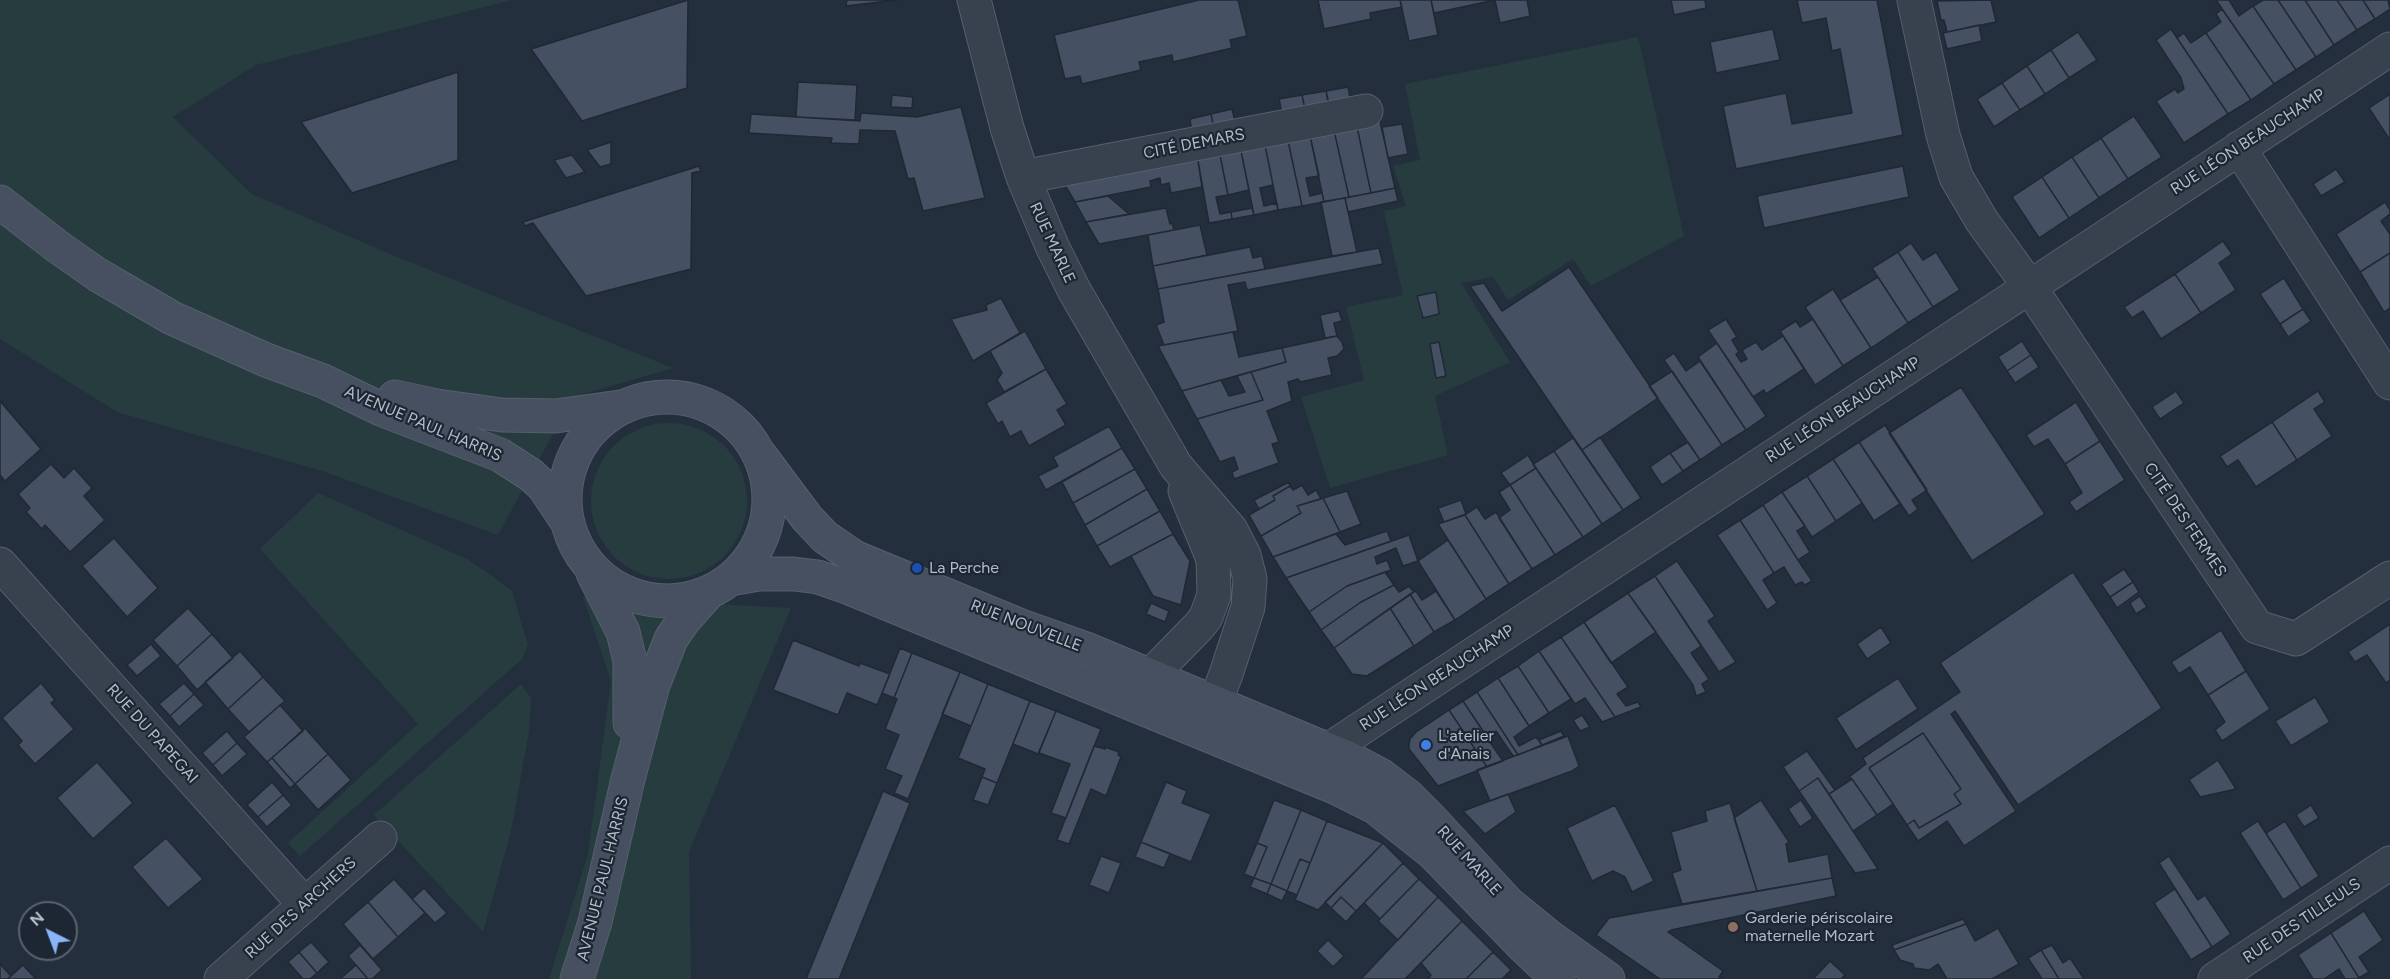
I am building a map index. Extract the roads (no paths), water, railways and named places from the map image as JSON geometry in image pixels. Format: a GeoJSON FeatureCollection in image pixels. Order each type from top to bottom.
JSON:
{"type":"FeatureCollection","features":[{"type":"Feature","properties":{"kind":"main road","name":"AVENUE PAUL HARRIS"},"geometry":{"type":"LineString","coordinates":[[0,202],[98,275],[172,318],[266,360],[323,381],[383,410],[500,455],[531,475],[544,487],[568,523]]}},
{"type":"Feature","properties":{"kind":"main road","name":"AVENUE PAUL HARRIS"},"geometry":{"type":"LineString","coordinates":[[323,381],[437,406],[502,415],[556,416],[625,406]]}},
{"type":"Feature","properties":{"kind":"main road"},"geometry":{"type":"LineString","coordinates":[[664,397],[683,398],[702,403],[720,411],[736,423],[750,438],[760,455],[769,486],[768,517],[757,546],[745,564],[720,585],[690,598],[669,601],[637,597],[609,583],[586,561],[575,543],[568,523],[565,493],[568,473],[575,454],[586,437],[600,422],[625,406],[634,402],[664,397]]}},
{"type":"Feature","properties":{"kind":"main road","name":"RUE NOUVELLE"},"geometry":{"type":"LineString","coordinates":[[760,455],[807,518],[825,537],[854,557],[1153,677],[1209,719],[1296,772]]}},
{"type":"Feature","properties":{"kind":"main road","name":"AVENUE PAUL HARRIS"},"geometry":{"type":"LineString","coordinates":[[586,561],[623,632],[630,661],[632,688],[628,779]]}},
{"type":"Feature","properties":{"kind":"main road","name":"RUE NOUVELLE"},"geometry":{"type":"LineString","coordinates":[[720,585],[776,573],[818,577],[898,606],[1140,707],[1209,719],[1328,750]]}},
{"type":"Feature","properties":{"kind":"main road","name":"AVENUE PAUL HARRIS"},"geometry":{"type":"LineString","coordinates":[[577,979],[598,911],[628,779],[653,686],[664,655],[684,620],[720,585]]}},
{"type":"Feature","properties":{"kind":"main road","name":"RUE MARLE"},"geometry":{"type":"LineString","coordinates":[[1328,750],[1382,776],[1407,796],[1508,903],[1551,938],[1608,979]]}},
{"type":"Feature","properties":{"kind":"main road","name":"RUE MARLE"},"geometry":{"type":"LineString","coordinates":[[1296,772],[1375,807],[1404,828],[1458,878],[1524,948],[1558,979]]}},
{"type":"Feature","properties":{"kind":"street","name":"RUE MARLE"},"geometry":{"type":"LineString","coordinates":[[974,0],[1007,128],[1023,177],[1048,237],[1074,290],[1176,466],[1213,559],[1214,595],[1206,617],[1158,668],[1140,707]]}},
{"type":"Feature","properties":{"kind":"street"},"geometry":{"type":"LineString","coordinates":[[1914,0],[1943,135],[1956,177],[1982,221],[2029,286]]}},
{"type":"Feature","properties":{"kind":"street","name":"RUE LÉON BEAUCHAMP"},"geometry":{"type":"LineString","coordinates":[[1296,772],[2390,49]]}},
{"type":"Feature","properties":{"kind":"street","name":"CITÉ DEMARS"},"geometry":{"type":"LineString","coordinates":[[1023,177],[1366,111]]}},
{"type":"Feature","properties":{"kind":"street"},"geometry":{"type":"LineString","coordinates":[[2239,148],[2390,383]]}},
{"type":"Feature","properties":{"kind":"street","name":"CITÉ DES FERMES"},"geometry":{"type":"LineString","coordinates":[[2029,286],[2257,627],[2296,639],[2390,578]]}},
{"type":"Feature","properties":{"kind":"street","name":"RUE MARLE"},"geometry":{"type":"LineString","coordinates":[[1176,466],[1231,530],[1244,555],[1250,579],[1248,607],[1209,719]]}},
{"type":"Feature","properties":{"kind":"street","name":"RUE DU PAPEGAI"},"geometry":{"type":"LineString","coordinates":[[0,564],[305,905]]}},
{"type":"Feature","properties":{"kind":"street","name":"RUE DES ARCHERS"},"geometry":{"type":"LineString","coordinates":[[221,979],[380,838]]}},
{"type":"Feature","properties":{"kind":"street","name":"RUE DES TILLEULS"},"geometry":{"type":"LineString","coordinates":[[2215,979],[2390,863]]}},
{"type":"Feature","properties":{"kind":"place","name":"La Perche"},"geometry":{"type":"Point","coordinates":[917,568]}},
{"type":"Feature","properties":{"kind":"place","name":"L'atelier d'Anais"},"geometry":{"type":"Point","coordinates":[1426,745]}},
{"type":"Feature","properties":{"kind":"place","name":"Garderie périscolaire maternelle Mozart"},"geometry":{"type":"Point","coordinates":[1733,927]}}]}
